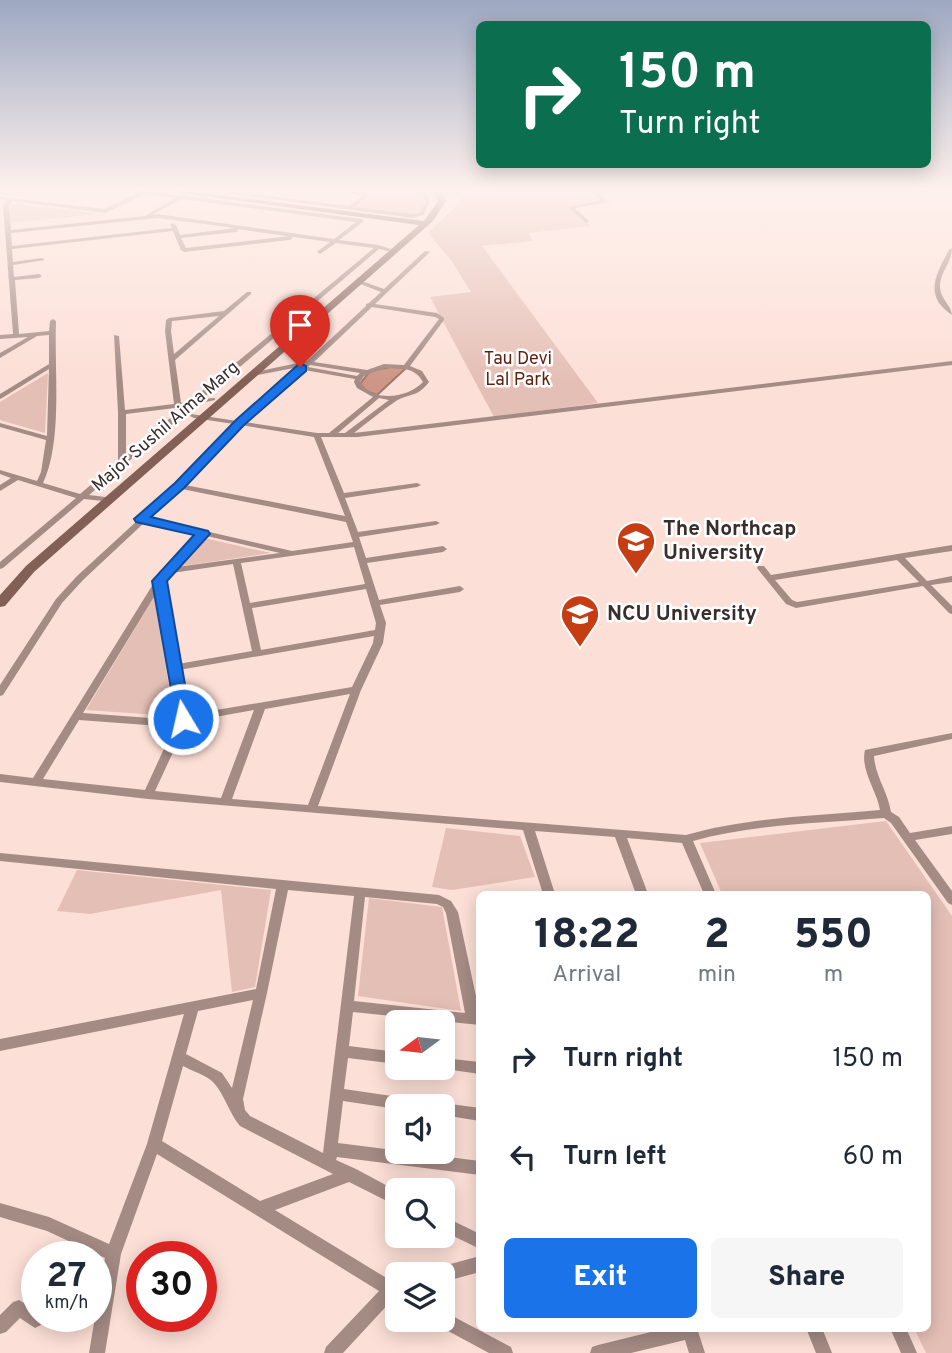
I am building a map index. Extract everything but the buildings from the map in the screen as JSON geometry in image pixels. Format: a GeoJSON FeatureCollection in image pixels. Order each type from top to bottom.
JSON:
{"type":"FeatureCollection","features":[{"type":"Feature","properties":{"kind":"street"},"geometry":{"type":"LineString","coordinates":[[9,254],[16,336]]}},
{"type":"Feature","properties":{"kind":"street"},"geometry":{"type":"LineString","coordinates":[[0,566],[192,403],[375,254]]}},
{"type":"Feature","properties":{"kind":"street","name":"Major Sushil Aima Marg"},"geometry":{"type":"LineString","coordinates":[[198,417],[213,399],[376,254]]}},
{"type":"Feature","properties":{"kind":"street","name":"Major Sushil Aima Marg"},"geometry":{"type":"LineString","coordinates":[[0,603],[30,569],[102,502],[198,417],[362,283],[390,254]]}},
{"type":"Feature","properties":{"kind":"street"},"geometry":{"type":"LineString","coordinates":[[253,374],[300,367],[309,363],[425,254]]}},
{"type":"Feature","properties":{"kind":"street"},"geometry":{"type":"LineString","coordinates":[[950,254],[937,279],[937,287],[940,299],[952,313]]}},
{"type":"Feature","properties":{"kind":"street"},"geometry":{"type":"LineString","coordinates":[[10,264],[42,260]]}},
{"type":"Feature","properties":{"kind":"street"},"geometry":{"type":"LineString","coordinates":[[12,279],[39,276]]}},
{"type":"Feature","properties":{"kind":"street"},"geometry":{"type":"LineString","coordinates":[[362,283],[384,291]]}},
{"type":"Feature","properties":{"kind":"street"},"geometry":{"type":"LineString","coordinates":[[172,359],[249,293]]}},
{"type":"Feature","properties":{"kind":"street"},"geometry":{"type":"LineString","coordinates":[[368,306],[437,315],[442,319],[406,367]]}},
{"type":"Feature","properties":{"kind":"street"},"geometry":{"type":"LineString","coordinates":[[178,405],[169,320],[226,313]]}},
{"type":"Feature","properties":{"kind":"street"},"geometry":{"type":"LineString","coordinates":[[39,484],[46,475],[50,439],[53,321]]}},
{"type":"Feature","properties":{"kind":"street"},"geometry":{"type":"LineString","coordinates":[[0,356],[39,333]]}},
{"type":"Feature","properties":{"kind":"street"},"geometry":{"type":"LineString","coordinates":[[0,337],[52,333]]}},
{"type":"Feature","properties":{"kind":"street"},"geometry":{"type":"LineString","coordinates":[[116,336],[122,412],[122,463]]}},
{"type":"Feature","properties":{"kind":"street"},"geometry":{"type":"LineString","coordinates":[[309,363],[366,372]]}},
{"type":"Feature","properties":{"kind":"street"},"geometry":{"type":"LineString","coordinates":[[198,417],[317,435],[347,435],[444,426],[952,363]]}},
{"type":"Feature","properties":{"kind":"street"},"geometry":{"type":"LineString","coordinates":[[0,397],[51,365]]}},
{"type":"Feature","properties":{"kind":"street"},"geometry":{"type":"LineString","coordinates":[[347,435],[398,397],[417,391],[426,382],[422,373],[406,367],[384,366],[366,372],[357,382],[363,391],[378,396],[398,397]]}},
{"type":"Feature","properties":{"kind":"street"},"geometry":{"type":"LineString","coordinates":[[300,367],[359,378]]}},
{"type":"Feature","properties":{"kind":"street"},"geometry":{"type":"LineString","coordinates":[[0,693],[59,601],[141,519],[180,486],[240,422],[300,367]]}},
{"type":"Feature","properties":{"kind":"street"},"geometry":{"type":"LineString","coordinates":[[330,436],[378,396]]}},
{"type":"Feature","properties":{"kind":"street"},"geometry":{"type":"LineString","coordinates":[[122,412],[213,399]]}},
{"type":"Feature","properties":{"kind":"street"},"geometry":{"type":"LineString","coordinates":[[0,425],[50,439]]}},
{"type":"Feature","properties":{"kind":"street"},"geometry":{"type":"LineString","coordinates":[[312,808],[380,632],[377,603],[350,520],[317,435]]}},
{"type":"Feature","properties":{"kind":"street"},"geometry":{"type":"LineString","coordinates":[[0,472],[102,502]]}},
{"type":"Feature","properties":{"kind":"street"},"geometry":{"type":"LineString","coordinates":[[0,489],[16,477]]}},
{"type":"Feature","properties":{"kind":"street"},"geometry":{"type":"LineString","coordinates":[[341,496],[416,485]]}},
{"type":"Feature","properties":{"kind":"street"},"geometry":{"type":"LineString","coordinates":[[180,486],[350,520]]}},
{"type":"Feature","properties":{"kind":"street","name":"Major Sushil Aima Marg"},"geometry":{"type":"LineString","coordinates":[[0,590],[33,557],[102,502]]}},
{"type":"Feature","properties":{"kind":"street"},"geometry":{"type":"LineString","coordinates":[[141,519],[297,553]]}},
{"type":"Feature","properties":{"kind":"street"},"geometry":{"type":"LineString","coordinates":[[166,572],[297,553],[436,523]]}},
{"type":"Feature","properties":{"kind":"street"},"geometry":{"type":"LineString","coordinates":[[36,782],[159,581],[204,534]]}},
{"type":"Feature","properties":{"kind":"street"},"geometry":{"type":"LineString","coordinates":[[769,578],[952,548]]}},
{"type":"Feature","properties":{"kind":"street"},"geometry":{"type":"LineString","coordinates":[[363,561],[443,550]]}},
{"type":"Feature","properties":{"kind":"street"},"geometry":{"type":"LineString","coordinates":[[898,556],[952,611]]}},
{"type":"Feature","properties":{"kind":"street"},"geometry":{"type":"LineString","coordinates":[[237,562],[257,653]]}},
{"type":"Feature","properties":{"kind":"street"},"geometry":{"type":"LineString","coordinates":[[761,568],[789,602],[800,605],[952,579]]}},
{"type":"Feature","properties":{"kind":"street"},"geometry":{"type":"LineString","coordinates":[[148,795],[182,721],[159,581]]}},
{"type":"Feature","properties":{"kind":"street"},"geometry":{"type":"LineString","coordinates":[[247,606],[371,586]]}},
{"type":"Feature","properties":{"kind":"street"},"geometry":{"type":"LineString","coordinates":[[377,603],[460,589]]}},
{"type":"Feature","properties":{"kind":"street"},"geometry":{"type":"LineString","coordinates":[[174,668],[380,632]]}},
{"type":"Feature","properties":{"kind":"street"},"geometry":{"type":"LineString","coordinates":[[77,716],[182,721],[356,690]]}},
{"type":"Feature","properties":{"kind":"street"},"geometry":{"type":"LineString","coordinates":[[225,802],[261,705]]}},
{"type":"Feature","properties":{"kind":"street"},"geometry":{"type":"LineString","coordinates":[[952,736],[869,753],[872,771],[885,800],[887,814],[908,837],[952,900]]}},
{"type":"Feature","properties":{"kind":"street"},"geometry":{"type":"LineString","coordinates":[[0,778],[225,802],[620,836],[685,839],[762,824],[887,814]]}},
{"type":"Feature","properties":{"kind":"street"},"geometry":{"type":"LineString","coordinates":[[528,827],[548,891]]}},
{"type":"Feature","properties":{"kind":"street"},"geometry":{"type":"LineString","coordinates":[[908,837],[952,830]]}},
{"type":"Feature","properties":{"kind":"street"},"geometry":{"type":"LineString","coordinates":[[620,836],[641,891]]}},
{"type":"Feature","properties":{"kind":"street"},"geometry":{"type":"LineString","coordinates":[[685,839],[709,891]]}},
{"type":"Feature","properties":{"kind":"street"},"geometry":{"type":"LineString","coordinates":[[0,857],[439,900],[447,904],[452,912],[476,1020],[347,1006]]}},
{"type":"Feature","properties":{"kind":"street"},"geometry":{"type":"LineString","coordinates":[[237,1109],[236,1100],[283,885]]}},
{"type":"Feature","properties":{"kind":"street"},"geometry":{"type":"LineString","coordinates":[[330,1155],[360,892]]}},
{"type":"Feature","properties":{"kind":"street"},"geometry":{"type":"LineString","coordinates":[[0,1045],[261,993]]}},
{"type":"Feature","properties":{"kind":"street"},"geometry":{"type":"LineString","coordinates":[[0,1210],[49,1224],[113,1254],[154,1143],[193,1006]]}},
{"type":"Feature","properties":{"kind":"street"},"geometry":{"type":"LineString","coordinates":[[342,1051],[385,1056]]}},
{"type":"Feature","properties":{"kind":"street"},"geometry":{"type":"LineString","coordinates":[[178,1057],[217,1077],[245,1121],[330,1155],[476,1168]]}},
{"type":"Feature","properties":{"kind":"street"},"geometry":{"type":"LineString","coordinates":[[455,1065],[476,1068]]}},
{"type":"Feature","properties":{"kind":"street"},"geometry":{"type":"LineString","coordinates":[[337,1094],[385,1101]]}},
{"type":"Feature","properties":{"kind":"street"},"geometry":{"type":"LineString","coordinates":[[455,1112],[476,1114]]}},
{"type":"Feature","properties":{"kind":"street"},"geometry":{"type":"LineString","coordinates":[[154,1143],[385,1284]]}},
{"type":"Feature","properties":{"kind":"street"},"geometry":{"type":"LineString","coordinates":[[330,1155],[351,1174],[385,1192]]}},
{"type":"Feature","properties":{"kind":"street"},"geometry":{"type":"LineString","coordinates":[[260,1208],[351,1174]]}},
{"type":"Feature","properties":{"kind":"street"},"geometry":{"type":"LineString","coordinates":[[455,1229],[476,1240]]}},
{"type":"Feature","properties":{"kind":"street"},"geometry":{"type":"LineString","coordinates":[[455,1271],[476,1265]]}},
{"type":"Feature","properties":{"kind":"street"},"geometry":{"type":"LineString","coordinates":[[332,1353],[385,1300]]}},
{"type":"Feature","properties":{"kind":"street"},"geometry":{"type":"LineString","coordinates":[[0,1326],[19,1308],[21,1310]]}},
{"type":"Feature","properties":{"kind":"street"},"geometry":{"type":"LineString","coordinates":[[455,1326],[505,1353]]}},
{"type":"Feature","properties":{"kind":"street"},"geometry":{"type":"LineString","coordinates":[[97,1353],[99,1332]]}},
{"type":"Feature","properties":{"kind":"street"},"geometry":{"type":"LineString","coordinates":[[598,1353],[678,1332]]}},
{"type":"Feature","properties":{"kind":"street"},"geometry":{"type":"LineString","coordinates":[[690,1332],[696,1353]]}},
{"type":"Feature","properties":{"kind":"street"},"geometry":{"type":"LineString","coordinates":[[816,1332],[824,1353]]}},
{"type":"Feature","properties":{"kind":"street"},"geometry":{"type":"LineString","coordinates":[[900,1332],[909,1353]]}},
{"type":"Feature","properties":{"kind":"green space","name":"Tau Devi Lal Park"},"geometry":{"type":"Polygon","coordinates":[[[446,254],[488,254],[598,403],[494,417],[430,297],[471,292],[446,254]]]}},
{"type":"Feature","properties":{"kind":"green space"},"geometry":{"type":"Polygon","coordinates":[[[48,373],[45,433],[0,420],[0,402],[48,373]]]}},
{"type":"Feature","properties":{"kind":"green space"},"geometry":{"type":"Polygon","coordinates":[[[204,538],[271,553],[175,567],[204,538]]]}},
{"type":"Feature","properties":{"kind":"green space"},"geometry":{"type":"Polygon","coordinates":[[[154,597],[174,716],[86,710],[154,597]]]}},
{"type":"Feature","properties":{"kind":"green space"},"geometry":{"type":"Polygon","coordinates":[[[886,821],[952,916],[952,1353],[926,1353],[916,1332],[931,1332],[931,891],[721,891],[700,843],[886,821]]]}},
{"type":"Feature","properties":{"kind":"green space"},"geometry":{"type":"Polygon","coordinates":[[[446,828],[520,836],[535,877],[452,890],[432,887],[446,828]]]}},
{"type":"Feature","properties":{"kind":"green space"},"geometry":{"type":"Polygon","coordinates":[[[77,870],[271,890],[255,987],[232,992],[221,890],[90,914],[57,911],[77,870]]]}},
{"type":"Feature","properties":{"kind":"green space"},"geometry":{"type":"Polygon","coordinates":[[[369,898],[442,907],[461,1011],[358,996],[369,898]]]}},
{"type":"Feature","properties":{"kind":"shaded area"},"geometry":{"type":"Polygon","coordinates":[[[391,367],[406,368],[377,395],[366,391],[360,384],[370,371],[391,367]]]}},
{"type":"Feature","properties":{"kind":"place","name":"The Northcap University"},"geometry":{"type":"Point","coordinates":[636,575]}},
{"type":"Feature","properties":{"kind":"place","name":"NCU University"},"geometry":{"type":"Point","coordinates":[580,648]}},
{"type":"Feature","properties":{"kind":"route"},"geometry":{"type":"LineString","coordinates":[[183,719],[159,581],[204,534],[141,519],[180,486],[240,422],[302,369],[300,367]]}}]}
